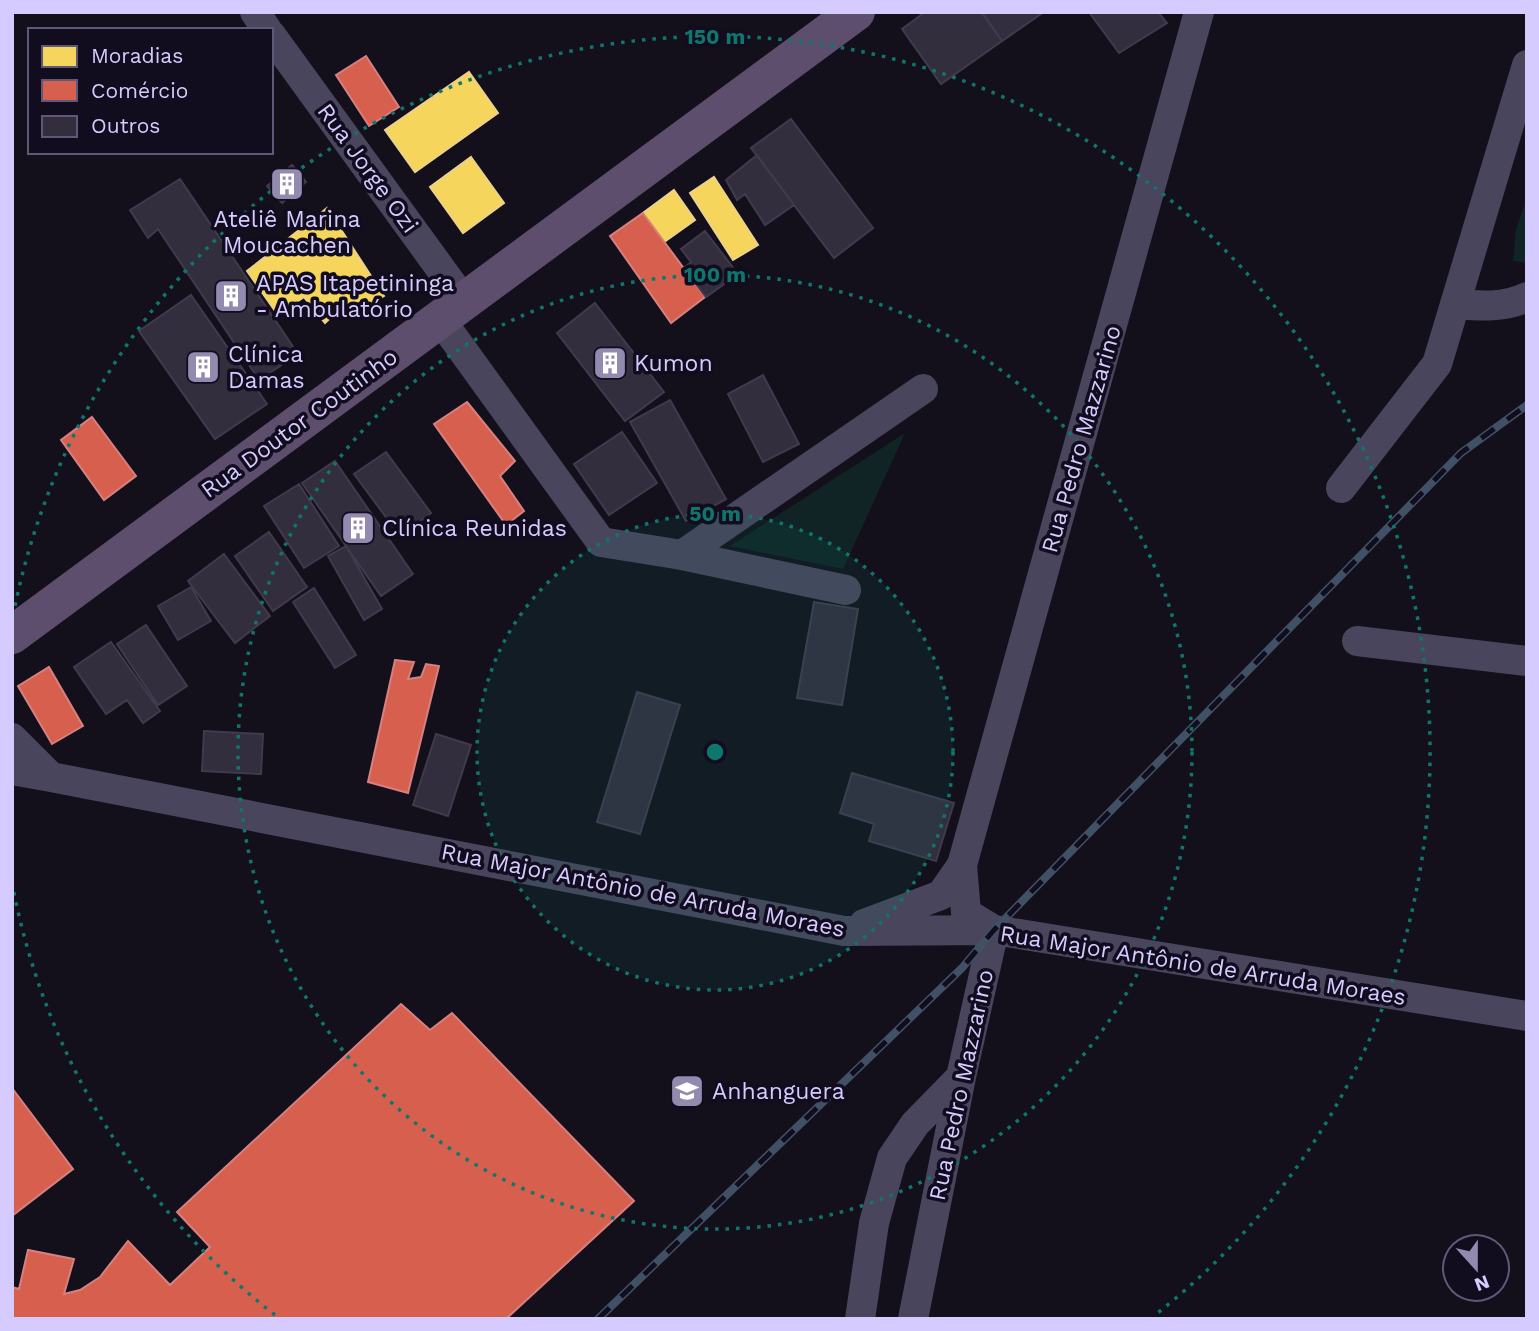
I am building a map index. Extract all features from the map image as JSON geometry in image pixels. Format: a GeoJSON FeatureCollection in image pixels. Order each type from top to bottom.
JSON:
{"type":"FeatureCollection","features":[{"type":"Feature","properties":{"kind":"main road","name":"Rua Doutor Coutinho"},"geometry":{"type":"LineString","coordinates":[[12,635],[856,12]]}},
{"type":"Feature","properties":{"kind":"street"},"geometry":{"type":"LineString","coordinates":[[254,12],[266,28]]}},
{"type":"Feature","properties":{"kind":"street","name":"Rua Pedro Mazzarino"},"geometry":{"type":"LineString","coordinates":[[844,931],[941,895],[962,865],[1199,12]]}},
{"type":"Feature","properties":{"kind":"street","name":"Rua Jorge Ozi"},"geometry":{"type":"LineString","coordinates":[[273,38],[601,542],[682,555],[846,590]]}},
{"type":"Feature","properties":{"kind":"street"},"geometry":{"type":"LineString","coordinates":[[1341,488],[1437,364],[1527,65]]}},
{"type":"Feature","properties":{"kind":"street"},"geometry":{"type":"LineString","coordinates":[[1455,304],[1485,306],[1514,303],[1527,297]]}},
{"type":"Feature","properties":{"kind":"street"},"geometry":{"type":"LineString","coordinates":[[682,555],[923,389]]}},
{"type":"Feature","properties":{"kind":"street"},"geometry":{"type":"LineString","coordinates":[[1357,641],[1527,662]]}},
{"type":"Feature","properties":{"kind":"street"},"geometry":{"type":"LineString","coordinates":[[12,738],[51,776]]}},
{"type":"Feature","properties":{"kind":"street","name":"Rua Major Antônio de Arruda Moraes"},"geometry":{"type":"LineString","coordinates":[[12,770],[844,931],[994,930],[1527,1016]]}},
{"type":"Feature","properties":{"kind":"street","name":"Rua Pedro Mazzarino"},"geometry":{"type":"LineString","coordinates":[[914,1319],[961,1077],[994,930],[966,913],[962,865]]}},
{"type":"Feature","properties":{"kind":"street"},"geometry":{"type":"LineString","coordinates":[[860,1319],[874,1223],[892,1158],[915,1124],[961,1077]]}},
{"type":"Feature","properties":{"kind":"green space"},"geometry":{"type":"Polygon","coordinates":[[[1527,198],[1527,263],[1513,261],[1516,229],[1527,198]]]}},
{"type":"Feature","properties":{"kind":"green space"},"geometry":{"type":"Polygon","coordinates":[[[905,433],[843,569],[730,546],[905,433]]]}},
{"type":"Feature","properties":{"kind":"building: Moradias"},"geometry":{"type":"Polygon","coordinates":[[[469,72],[498,113],[415,172],[385,130],[469,72]]]}},
{"type":"Feature","properties":{"kind":"building: Moradias"},"geometry":{"type":"Polygon","coordinates":[[[471,157],[504,203],[463,233],[430,187],[471,157]]]}},
{"type":"Feature","properties":{"kind":"building: Moradias"},"geometry":{"type":"Polygon","coordinates":[[[714,177],[758,245],[733,260],[690,193],[714,177]]]}},
{"type":"Feature","properties":{"kind":"building: Moradias"},"geometry":{"type":"Polygon","coordinates":[[[674,190],[695,220],[664,242],[643,213],[674,190]]]}},
{"type":"Feature","properties":{"kind":"building: Moradias"},"geometry":{"type":"Polygon","coordinates":[[[327,208],[384,296],[363,309],[345,304],[325,323],[304,297],[278,315],[247,271],[327,208]]]}},
{"type":"Feature","properties":{"kind":"building: Comércio"},"geometry":{"type":"Polygon","coordinates":[[[366,56],[399,107],[369,126],[336,75],[366,56]]]}},
{"type":"Feature","properties":{"kind":"building: Comércio"},"geometry":{"type":"Polygon","coordinates":[[[643,213],[705,297],[671,323],[610,236],[643,213]]]}},
{"type":"Feature","properties":{"kind":"building: Comércio"},"geometry":{"type":"Polygon","coordinates":[[[467,402],[515,461],[500,476],[524,511],[506,525],[434,424],[467,402]]]}},
{"type":"Feature","properties":{"kind":"building: Comércio"},"geometry":{"type":"Polygon","coordinates":[[[92,417],[136,476],[104,500],[61,440],[92,417]]]}},
{"type":"Feature","properties":{"kind":"building: Comércio"},"geometry":{"type":"Polygon","coordinates":[[[395,660],[414,662],[408,679],[421,677],[426,664],[439,666],[408,793],[368,782],[395,660]]]}},
{"type":"Feature","properties":{"kind":"building: Comércio"},"geometry":{"type":"Polygon","coordinates":[[[49,667],[83,726],[52,744],[18,686],[49,667]]]}},
{"type":"Feature","properties":{"kind":"building: Comércio"},"geometry":{"type":"Polygon","coordinates":[[[401,1004],[430,1030],[452,1013],[634,1201],[506,1319],[12,1319],[12,1287],[19,1289],[28,1250],[74,1259],[64,1294],[80,1290],[100,1277],[128,1241],[170,1285],[210,1247],[177,1212],[401,1004]]]}},
{"type":"Feature","properties":{"kind":"building: Comércio"},"geometry":{"type":"Polygon","coordinates":[[[12,1088],[73,1169],[12,1216],[12,1088]]]}},
{"type":"Feature","properties":{"kind":"building: Outros"},"geometry":{"type":"Polygon","coordinates":[[[925,12],[981,12],[1002,41],[941,84],[902,29],[925,12]]]}},
{"type":"Feature","properties":{"kind":"building: Outros"},"geometry":{"type":"Polygon","coordinates":[[[982,12],[1044,12],[1002,41],[982,12]]]}},
{"type":"Feature","properties":{"kind":"building: Outros"},"geometry":{"type":"Polygon","coordinates":[[[1089,12],[1158,12],[1167,23],[1119,53],[1089,12]]]}},
{"type":"Feature","properties":{"kind":"building: Outros"},"geometry":{"type":"Polygon","coordinates":[[[791,119],[873,228],[834,258],[751,148],[791,119]]]}},
{"type":"Feature","properties":{"kind":"building: Outros"},"geometry":{"type":"Polygon","coordinates":[[[757,155],[794,205],[765,225],[745,194],[737,200],[726,180],[757,155]]]}},
{"type":"Feature","properties":{"kind":"building: Outros","name":"Ateliê Marina Moucachen"},"geometry":{"type":"Polygon","coordinates":[[[292,165],[306,182],[282,203],[267,186],[292,165]]]}},
{"type":"Feature","properties":{"kind":"building: Outros","name":"APAS Itapetininga - Ambulatório"},"geometry":{"type":"Polygon","coordinates":[[[180,179],[298,354],[259,380],[158,229],[148,238],[130,210],[180,179]]]}},
{"type":"Feature","properties":{"kind":"building: Outros"},"geometry":{"type":"Polygon","coordinates":[[[705,231],[738,274],[706,297],[684,268],[691,262],[681,249],[705,231]]]}},
{"type":"Feature","properties":{"kind":"building: Outros","name":"Clínica Damas"},"geometry":{"type":"Polygon","coordinates":[[[191,295],[267,404],[215,439],[139,331],[191,295]]]}},
{"type":"Feature","properties":{"kind":"building: Outros","name":"Kumon"},"geometry":{"type":"Polygon","coordinates":[[[595,303],[664,392],[625,421],[557,333],[595,303]]]}},
{"type":"Feature","properties":{"kind":"building: Outros"},"geometry":{"type":"Polygon","coordinates":[[[763,375],[799,444],[763,462],[728,394],[763,375]]]}},
{"type":"Feature","properties":{"kind":"building: Outros"},"geometry":{"type":"Polygon","coordinates":[[[670,400],[726,499],[686,521],[630,422],[670,400]]]}},
{"type":"Feature","properties":{"kind":"building: Outros"},"geometry":{"type":"Polygon","coordinates":[[[622,432],[657,483],[609,515],[574,464],[622,432]]]}},
{"type":"Feature","properties":{"kind":"building: Outros"},"geometry":{"type":"Polygon","coordinates":[[[386,452],[431,513],[400,536],[354,474],[386,452]]]}},
{"type":"Feature","properties":{"kind":"building: Outros","name":"Clínica Reunidas"},"geometry":{"type":"Polygon","coordinates":[[[335,461],[413,574],[381,596],[302,483],[335,461]]]}},
{"type":"Feature","properties":{"kind":"building: Outros"},"geometry":{"type":"Polygon","coordinates":[[[299,484],[339,546],[304,568],[264,506],[299,484]]]}},
{"type":"Feature","properties":{"kind":"building: Outros"},"geometry":{"type":"Polygon","coordinates":[[[269,532],[307,587],[273,611],[235,556],[269,532]]]}},
{"type":"Feature","properties":{"kind":"building: Outros"},"geometry":{"type":"Polygon","coordinates":[[[346,546],[382,609],[364,620],[328,556],[346,546]]]}},
{"type":"Feature","properties":{"kind":"building: Outros"},"geometry":{"type":"Polygon","coordinates":[[[224,554],[270,616],[235,643],[188,581],[224,554]]]}},
{"type":"Feature","properties":{"kind":"building: Outros"},"geometry":{"type":"Polygon","coordinates":[[[191,587],[211,621],[178,640],[158,606],[191,587]]]}},
{"type":"Feature","properties":{"kind":"building: Outros"},"geometry":{"type":"Polygon","coordinates":[[[314,588],[356,655],[335,668],[293,602],[314,588]]]}},
{"type":"Feature","properties":{"kind":"building: Outros"},"geometry":{"type":"Polygon","coordinates":[[[814,602],[858,609],[842,705],[797,698],[814,602]]]}},
{"type":"Feature","properties":{"kind":"building: Outros"},"geometry":{"type":"Polygon","coordinates":[[[146,625],[187,686],[158,705],[117,644],[146,625]]]}},
{"type":"Feature","properties":{"kind":"building: Outros"},"geometry":{"type":"Polygon","coordinates":[[[111,642],[160,711],[143,723],[127,700],[106,714],[74,667],[111,642]]]}},
{"type":"Feature","properties":{"kind":"building: Outros"},"geometry":{"type":"Polygon","coordinates":[[[637,692],[680,705],[640,834],[597,822],[637,692]]]}},
{"type":"Feature","properties":{"kind":"building: Outros"},"geometry":{"type":"Polygon","coordinates":[[[204,731],[263,734],[261,774],[202,771],[204,731]]]}},
{"type":"Feature","properties":{"kind":"building: Outros"},"geometry":{"type":"Polygon","coordinates":[[[436,734],[471,745],[448,816],[413,805],[436,734]]]}},
{"type":"Feature","properties":{"kind":"building: Outros"},"geometry":{"type":"Polygon","coordinates":[[[852,773],[954,803],[936,861],[869,841],[874,824],[840,813],[852,773]]]}},
{"type":"Feature","properties":{"kind":"railway"},"geometry":{"type":"LineString","coordinates":[[598,1319],[962,968],[994,930],[1461,453],[1527,405]]}},
{"type":"Feature","properties":{"kind":"place","name":"Ateliê Marina Moucachen"},"geometry":{"type":"Point","coordinates":[287,184]}},
{"type":"Feature","properties":{"kind":"place","name":"APAS Itapetininga - Ambulatório"},"geometry":{"type":"Point","coordinates":[231,296]}},
{"type":"Feature","properties":{"kind":"place","name":"Kumon"},"geometry":{"type":"Point","coordinates":[610,363]}},
{"type":"Feature","properties":{"kind":"place","name":"Clínica Damas"},"geometry":{"type":"Point","coordinates":[203,367]}},
{"type":"Feature","properties":{"kind":"place","name":"Clínica Reunidas"},"geometry":{"type":"Point","coordinates":[358,528]}},
{"type":"Feature","properties":{"kind":"place","name":"Anhanguera"},"geometry":{"type":"Point","coordinates":[687,1091]}}]}
